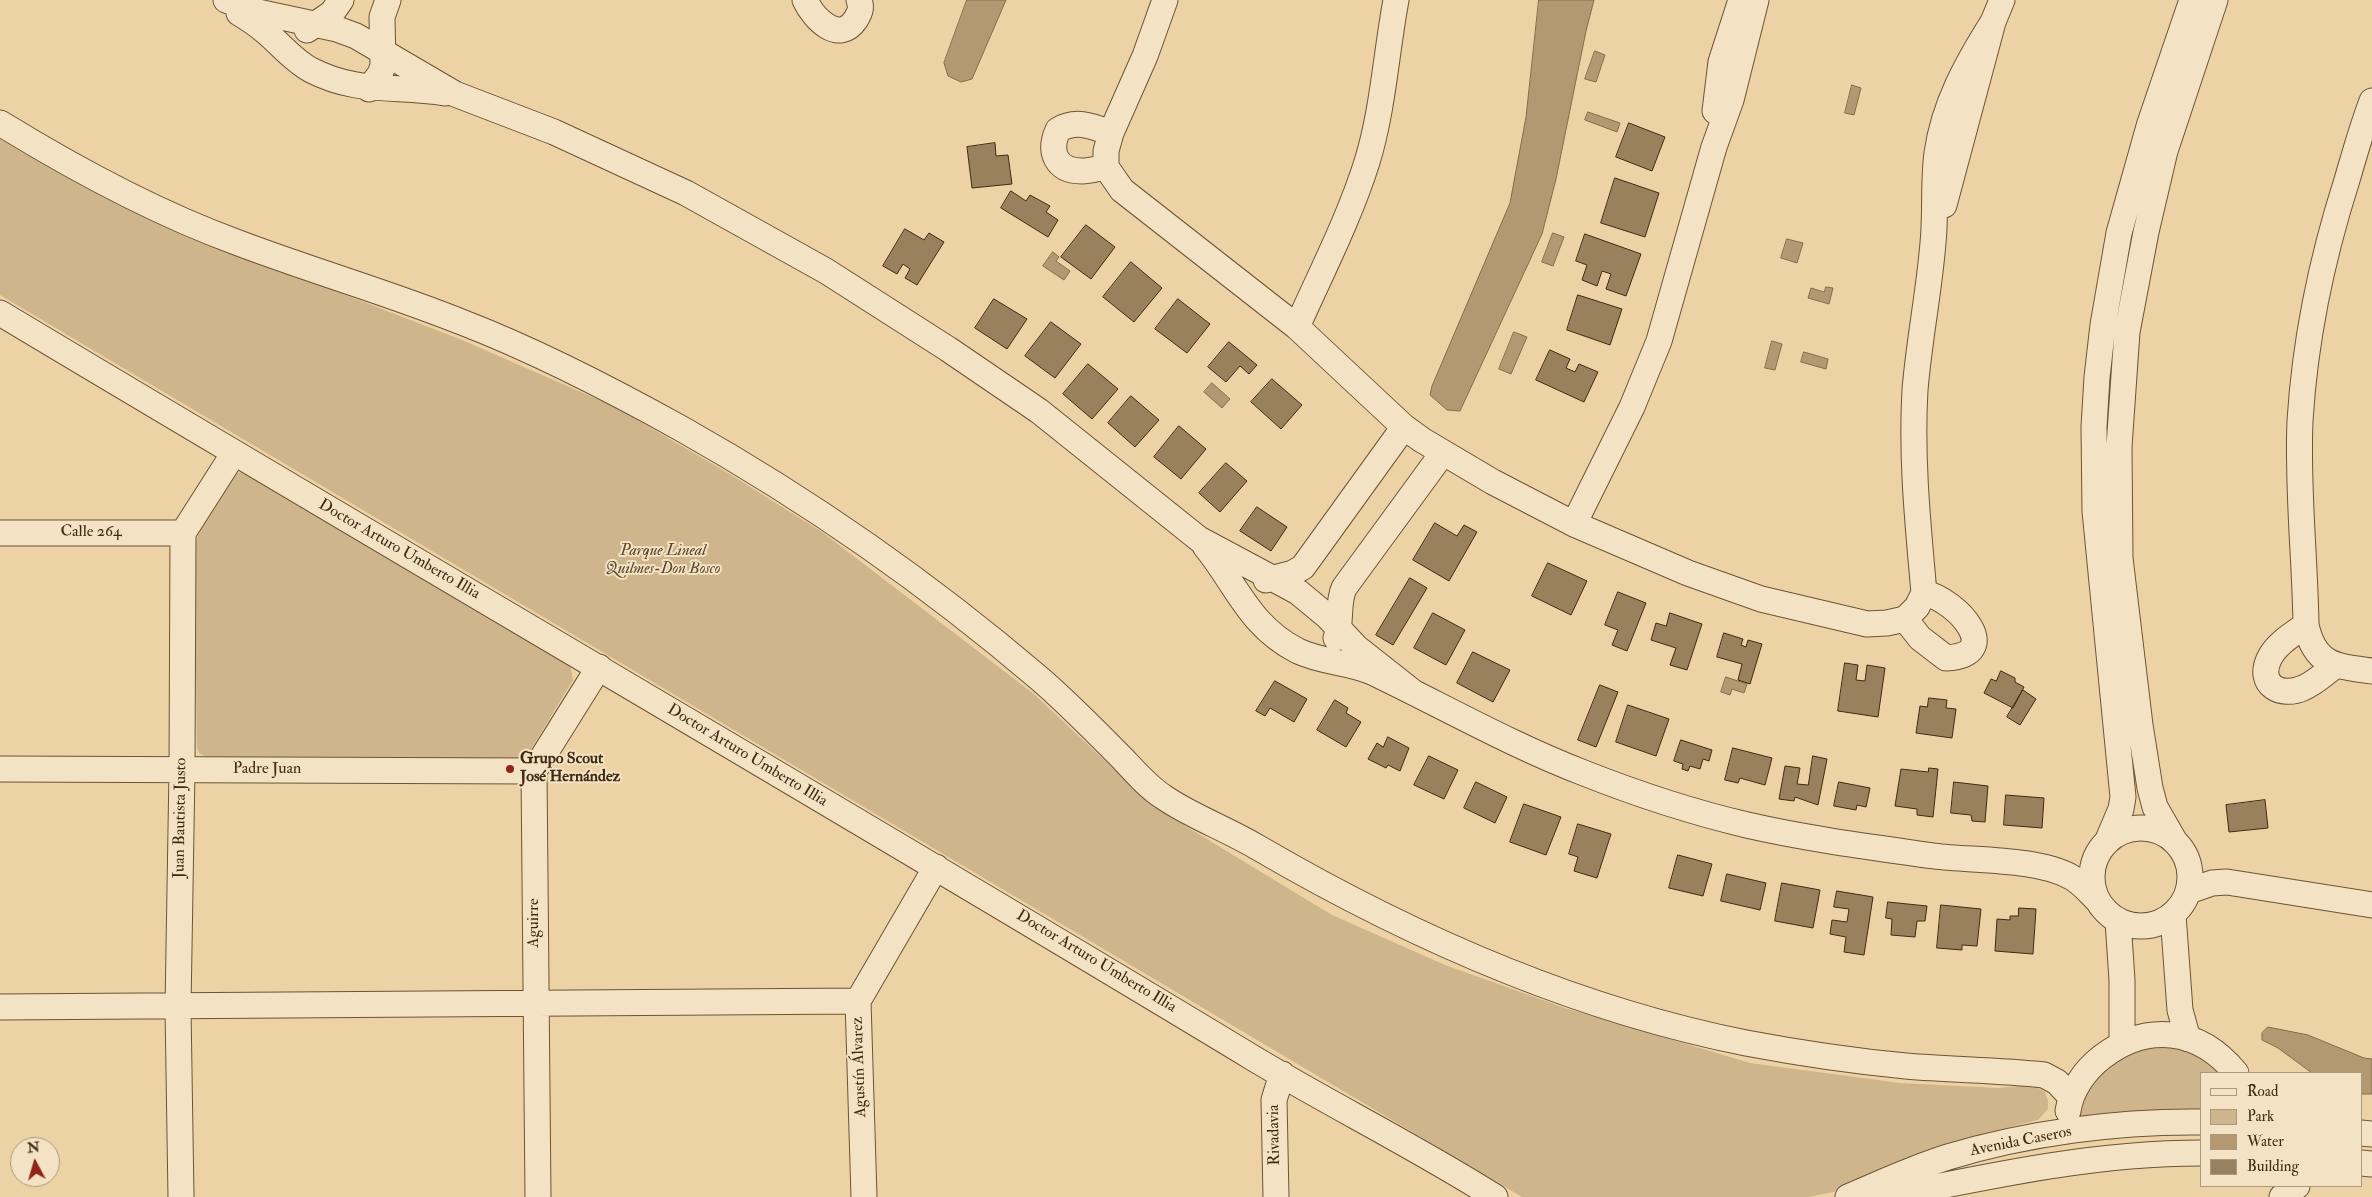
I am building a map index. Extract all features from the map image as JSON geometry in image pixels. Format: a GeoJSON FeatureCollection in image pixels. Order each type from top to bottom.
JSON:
{"type":"FeatureCollection","features":[{"type":"Feature","properties":{"kind":"street"},"geometry":{"type":"LineString","coordinates":[[219,0],[267,32],[310,70],[341,83],[369,89],[410,89],[455,94]]}},
{"type":"Feature","properties":{"kind":"street"},"geometry":{"type":"LineString","coordinates":[[226,0],[258,12],[343,31],[382,51],[455,94],[554,132],[670,185],[826,272],[940,343],[1039,411],[1199,539],[1273,578],[1313,604],[1356,647],[1413,692]]}},
{"type":"Feature","properties":{"kind":"street"},"geometry":{"type":"LineString","coordinates":[[300,63],[296,44],[304,31],[332,13],[341,0]]}},
{"type":"Feature","properties":{"kind":"street"},"geometry":{"type":"LineString","coordinates":[[369,89],[383,66],[382,17],[388,0]]}},
{"type":"Feature","properties":{"kind":"street"},"geometry":{"type":"LineString","coordinates":[[805,0],[818,20],[832,29],[845,29],[852,26],[860,12],[859,0]]}},
{"type":"Feature","properties":{"kind":"street"},"geometry":{"type":"LineString","coordinates":[[1165,0],[1144,56],[1111,133],[1106,151],[1106,167],[1122,190],[1297,327],[1404,427],[1442,454],[1574,524],[1688,573],[1762,599],[1867,624],[1887,623],[1905,619],[1917,607],[1924,593],[1915,496],[1913,448],[1915,390],[1920,333],[1933,244],[1936,177],[1941,132],[1957,83],[1966,64],[1998,11]]}},
{"type":"Feature","properties":{"kind":"street"},"geometry":{"type":"LineString","coordinates":[[1297,327],[1351,204],[1367,162],[1378,113],[1396,0]]}},
{"type":"Feature","properties":{"kind":"street"},"geometry":{"type":"LineString","coordinates":[[1714,147],[1716,97],[1721,62],[1741,0]]}},
{"type":"Feature","properties":{"kind":"street"},"geometry":{"type":"LineString","coordinates":[[1574,524],[1605,465],[1646,376],[1659,341],[1714,147],[1731,100],[1756,0]]}},
{"type":"Feature","properties":{"kind":"street"},"geometry":{"type":"LineString","coordinates":[[1199,539],[1216,560],[1244,605],[1277,638],[1298,651],[1315,657],[1359,666],[1475,725],[1583,773],[1677,806],[1747,825],[1848,844],[1948,857],[2025,864],[2070,876],[2097,900],[2106,912],[2118,921],[2132,926],[2147,927],[2161,923],[2173,915],[2183,904],[2189,891],[2191,878],[2189,865],[2155,807],[2150,788],[2140,725],[2120,558],[2119,446],[2122,376],[2136,279],[2165,151],[2192,0]]}},
{"type":"Feature","properties":{"kind":"street"},"geometry":{"type":"LineString","coordinates":[[2097,900],[2092,873],[2095,859],[2104,845],[2121,809],[2123,784],[2095,511],[2094,426],[2097,377],[2106,306],[2119,233],[2150,123],[2180,71],[2215,0]]}},
{"type":"Feature","properties":{"kind":"street"},"geometry":{"type":"LineString","coordinates":[[2372,101],[2358,138],[2336,209],[2319,279],[2300,419],[2300,489],[2308,636],[2317,651],[2336,666],[2372,671]]}},
{"type":"Feature","properties":{"kind":"street"},"geometry":{"type":"LineString","coordinates":[[1106,167],[1084,171],[1072,170],[1061,164],[1056,158],[1053,150],[1053,140],[1058,130],[1072,124],[1082,123],[1111,133]]}},
{"type":"Feature","properties":{"kind":"street"},"geometry":{"type":"LineString","coordinates":[[0,124],[75,167],[232,241],[471,325],[597,385],[746,466],[848,533],[946,603],[1042,681],[1071,707],[1147,784],[1166,799],[1240,837],[1339,894],[1392,920],[1518,974],[1663,1023],[1744,1043],[1837,1058],[1907,1066],[2044,1075],[2057,1082],[2070,1101],[2069,1132],[2072,1144],[2083,1162]]}},
{"type":"Feature","properties":{"kind":"street"},"geometry":{"type":"LineString","coordinates":[[2347,178],[2372,146]]}},
{"type":"Feature","properties":{"kind":"street","name":"Doctor Arturo Umberto Illia"},"geometry":{"type":"LineString","coordinates":[[0,313],[1282,1074],[1495,1197]]}},
{"type":"Feature","properties":{"kind":"street"},"geometry":{"type":"LineString","coordinates":[[1244,605],[1246,596],[1253,586],[1293,573],[1303,567],[1404,427]]}},
{"type":"Feature","properties":{"kind":"street"},"geometry":{"type":"LineString","coordinates":[[183,533],[234,453]]}},
{"type":"Feature","properties":{"kind":"street"},"geometry":{"type":"LineString","coordinates":[[1315,657],[1329,649],[1339,629],[1338,611],[1340,596],[1352,574],[1442,454]]}},
{"type":"Feature","properties":{"kind":"street","name":"Calle 264"},"geometry":{"type":"LineString","coordinates":[[0,533],[183,533]]}},
{"type":"Feature","properties":{"kind":"street","name":"Juan Bautista Justo"},"geometry":{"type":"LineString","coordinates":[[180,1197],[178,1008],[183,533]]}},
{"type":"Feature","properties":{"kind":"street"},"geometry":{"type":"LineString","coordinates":[[1905,619],[1920,638],[1946,658],[1958,657],[1968,651],[1974,637],[1973,628],[1964,617],[1936,596],[1924,593]]}},
{"type":"Feature","properties":{"kind":"street"},"geometry":{"type":"LineString","coordinates":[[2306,625],[2288,638],[2269,658],[2266,674],[2268,682],[2276,690],[2286,693],[2302,689],[2336,666]]}},
{"type":"Feature","properties":{"kind":"street"},"geometry":{"type":"LineString","coordinates":[[534,771],[599,667]]}},
{"type":"Feature","properties":{"kind":"street","name":"Padre Juan"},"geometry":{"type":"LineString","coordinates":[[0,769],[534,771]]}},
{"type":"Feature","properties":{"kind":"street","name":"Aguirre"},"geometry":{"type":"LineString","coordinates":[[534,771],[538,1197]]}},
{"type":"Feature","properties":{"kind":"street"},"geometry":{"type":"LineString","coordinates":[[2025,864],[2071,859],[2104,845],[2119,834],[2133,829],[2148,828],[2162,832],[2210,875],[2227,882]]}},
{"type":"Feature","properties":{"kind":"street","name":"Agustín Álvarez"},"geometry":{"type":"LineString","coordinates":[[864,1197],[858,1001],[936,867]]}},
{"type":"Feature","properties":{"kind":"street"},"geometry":{"type":"LineString","coordinates":[[2189,891],[2212,883],[2227,882],[2372,905]]}},
{"type":"Feature","properties":{"kind":"street"},"geometry":{"type":"LineString","coordinates":[[2173,915],[2180,1010],[2188,1039]]}},
{"type":"Feature","properties":{"kind":"street"},"geometry":{"type":"LineString","coordinates":[[2118,921],[2122,980],[2122,1043]]}},
{"type":"Feature","properties":{"kind":"street"},"geometry":{"type":"LineString","coordinates":[[0,1008],[858,1001]]}},
{"type":"Feature","properties":{"kind":"street"},"geometry":{"type":"LineString","coordinates":[[2013,1141],[2044,1126],[2070,1101],[2082,1079],[2096,1061],[2122,1043],[2141,1036],[2158,1034],[2188,1039],[2218,1055],[2235,1072]]}},
{"type":"Feature","properties":{"kind":"street"},"geometry":{"type":"LineString","coordinates":[[2019,1072],[2056,1070],[2096,1061]]}},
{"type":"Feature","properties":{"kind":"street","name":"Rivadavia"},"geometry":{"type":"LineString","coordinates":[[1276,1197],[1274,1100],[1282,1074]]}},
{"type":"Feature","properties":{"kind":"street","name":"Avenida Caseros"},"geometry":{"type":"LineString","coordinates":[[1848,1197],[1924,1165],[2013,1141],[2069,1132],[2134,1125],[2200,1122]]}},
{"type":"Feature","properties":{"kind":"street","name":"Avenida Caseros"},"geometry":{"type":"LineString","coordinates":[[1886,1197],[2030,1169],[2083,1162],[2200,1153]]}},
{"type":"Feature","properties":{"kind":"street"},"geometry":{"type":"LineString","coordinates":[[2282,1197],[2296,1187]]}},
{"type":"Feature","properties":{"kind":"green space","name":"Parque Lineal Quilmes-Don Bosco"},"geometry":{"type":"Polygon","coordinates":[[[0,132],[222,247],[462,340],[613,406],[728,473],[822,532],[1034,694],[1154,807],[1332,915],[1445,965],[1565,1008],[1750,1063],[1900,1083],[1998,1088],[2032,1085],[2045,1092],[2048,1109],[2038,1120],[1948,1143],[1892,1164],[1838,1191],[1809,1197],[1522,1197],[0,295],[0,132]]]}},
{"type":"Feature","properties":{"kind":"green space"},"geometry":{"type":"Polygon","coordinates":[[[251,470],[570,663],[573,680],[525,759],[208,758],[199,753],[197,747],[194,547],[199,533],[233,474],[251,470]]]}},
{"type":"Feature","properties":{"kind":"green space"},"geometry":{"type":"Polygon","coordinates":[[[2158,1034],[2234,1072],[2200,1072],[2200,1122],[2069,1132],[2076,1087],[2158,1034]]]}},
{"type":"Feature","properties":{"kind":"water"},"geometry":{"type":"Polygon","coordinates":[[[967,0],[1006,0],[972,79],[961,82],[948,76],[944,63],[967,0]]]}},
{"type":"Feature","properties":{"kind":"water"},"geometry":{"type":"Polygon","coordinates":[[[1539,0],[1594,0],[1556,179],[1542,234],[1460,411],[1447,410],[1430,395],[1432,386],[1510,203],[1526,117],[1539,0]]]}},
{"type":"Feature","properties":{"kind":"water"},"geometry":{"type":"Polygon","coordinates":[[[1595,51],[1605,55],[1596,82],[1585,79],[1595,51]]]}},
{"type":"Feature","properties":{"kind":"water"},"geometry":{"type":"Polygon","coordinates":[[[1852,85],[1861,88],[1854,115],[1845,113],[1852,85]]]}},
{"type":"Feature","properties":{"kind":"water"},"geometry":{"type":"Polygon","coordinates":[[[1588,112],[1620,123],[1617,132],[1585,120],[1588,112]]]}},
{"type":"Feature","properties":{"kind":"water"},"geometry":{"type":"Polygon","coordinates":[[[1553,233],[1564,237],[1553,266],[1542,262],[1553,233]]]}},
{"type":"Feature","properties":{"kind":"water"},"geometry":{"type":"Polygon","coordinates":[[[1787,239],[1803,243],[1797,263],[1781,258],[1787,239]]]}},
{"type":"Feature","properties":{"kind":"water"},"geometry":{"type":"Polygon","coordinates":[[[1053,252],[1059,257],[1056,261],[1070,271],[1064,280],[1043,266],[1053,252]]]}},
{"type":"Feature","properties":{"kind":"water"},"geometry":{"type":"Polygon","coordinates":[[[1826,287],[1833,288],[1829,304],[1808,298],[1811,288],[1824,292],[1826,287]]]}},
{"type":"Feature","properties":{"kind":"water"},"geometry":{"type":"Polygon","coordinates":[[[1514,332],[1527,337],[1511,374],[1499,369],[1514,332]]]}},
{"type":"Feature","properties":{"kind":"water"},"geometry":{"type":"Polygon","coordinates":[[[1772,341],[1782,344],[1775,370],[1765,368],[1772,341]]]}},
{"type":"Feature","properties":{"kind":"water"},"geometry":{"type":"Polygon","coordinates":[[[1804,352],[1828,359],[1826,369],[1801,362],[1804,352]]]}},
{"type":"Feature","properties":{"kind":"water"},"geometry":{"type":"Polygon","coordinates":[[[1212,383],[1230,399],[1222,408],[1204,392],[1212,383]]]}},
{"type":"Feature","properties":{"kind":"water"},"geometry":{"type":"Polygon","coordinates":[[[1726,677],[1747,684],[1744,693],[1732,689],[1730,695],[1721,692],[1726,677]]]}},
{"type":"Feature","properties":{"kind":"water"},"geometry":{"type":"Polygon","coordinates":[[[2268,1027],[2308,1035],[2364,1058],[2372,1059],[2372,1094],[2362,1094],[2362,1072],[2311,1072],[2278,1048],[2262,1040],[2262,1033],[2268,1027]]]}},
{"type":"Feature","properties":{"kind":"building"},"geometry":{"type":"Polygon","coordinates":[[[1629,123],[1665,137],[1652,171],[1616,157],[1629,123]]]}},
{"type":"Feature","properties":{"kind":"building"},"geometry":{"type":"Polygon","coordinates":[[[995,143],[996,156],[1008,155],[1012,184],[972,188],[967,147],[995,143]]]}},
{"type":"Feature","properties":{"kind":"building"},"geometry":{"type":"Polygon","coordinates":[[[1615,178],[1659,193],[1645,237],[1601,223],[1615,178]]]}},
{"type":"Feature","properties":{"kind":"building"},"geometry":{"type":"Polygon","coordinates":[[[1011,191],[1026,201],[1030,195],[1050,206],[1046,212],[1058,220],[1048,237],[1001,208],[1011,191]]]}},
{"type":"Feature","properties":{"kind":"building"},"geometry":{"type":"Polygon","coordinates":[[[1086,225],[1115,247],[1091,279],[1061,257],[1086,225]]]}},
{"type":"Feature","properties":{"kind":"building"},"geometry":{"type":"Polygon","coordinates":[[[905,229],[924,240],[929,233],[944,242],[917,285],[905,278],[910,269],[903,264],[897,274],[883,266],[905,229]]]}},
{"type":"Feature","properties":{"kind":"building"},"geometry":{"type":"Polygon","coordinates":[[[1585,234],[1641,254],[1626,296],[1606,289],[1611,274],[1602,271],[1597,286],[1582,280],[1587,265],[1576,261],[1585,234]]]}},
{"type":"Feature","properties":{"kind":"building"},"geometry":{"type":"Polygon","coordinates":[[[1131,262],[1162,288],[1134,322],[1103,297],[1131,262]]]}},
{"type":"Feature","properties":{"kind":"building"},"geometry":{"type":"Polygon","coordinates":[[[1578,295],[1622,309],[1610,345],[1567,330],[1578,295]]]}},
{"type":"Feature","properties":{"kind":"building"},"geometry":{"type":"Polygon","coordinates":[[[994,299],[1027,319],[1007,349],[975,328],[994,299]]]}},
{"type":"Feature","properties":{"kind":"building"},"geometry":{"type":"Polygon","coordinates":[[[1178,299],[1210,324],[1187,353],[1155,329],[1178,299]]]}},
{"type":"Feature","properties":{"kind":"building"},"geometry":{"type":"Polygon","coordinates":[[[1051,322],[1081,344],[1055,378],[1025,356],[1051,322]]]}},
{"type":"Feature","properties":{"kind":"building"},"geometry":{"type":"Polygon","coordinates":[[[1229,342],[1257,365],[1249,374],[1240,366],[1226,382],[1208,367],[1229,342]]]}},
{"type":"Feature","properties":{"kind":"building"},"geometry":{"type":"Polygon","coordinates":[[[1550,350],[1570,359],[1566,368],[1575,372],[1579,364],[1598,372],[1584,402],[1536,380],[1550,350]]]}},
{"type":"Feature","properties":{"kind":"building"},"geometry":{"type":"Polygon","coordinates":[[[1088,364],[1118,389],[1092,419],[1063,394],[1088,364]]]}},
{"type":"Feature","properties":{"kind":"building"},"geometry":{"type":"Polygon","coordinates":[[[1272,379],[1302,405],[1281,429],[1251,402],[1272,379]]]}},
{"type":"Feature","properties":{"kind":"building"},"geometry":{"type":"Polygon","coordinates":[[[1131,396],[1159,420],[1135,447],[1108,423],[1131,396]]]}},
{"type":"Feature","properties":{"kind":"building"},"geometry":{"type":"Polygon","coordinates":[[[1179,426],[1206,449],[1181,479],[1154,457],[1179,426]]]}},
{"type":"Feature","properties":{"kind":"building"},"geometry":{"type":"Polygon","coordinates":[[[1226,463],[1247,481],[1220,512],[1199,493],[1226,463]]]}},
{"type":"Feature","properties":{"kind":"building"},"geometry":{"type":"Polygon","coordinates":[[[1257,507],[1287,527],[1271,551],[1240,531],[1257,507]]]}},
{"type":"Feature","properties":{"kind":"building"},"geometry":{"type":"Polygon","coordinates":[[[1435,523],[1457,536],[1464,525],[1477,532],[1449,581],[1413,560],[1435,523]]]}},
{"type":"Feature","properties":{"kind":"building"},"geometry":{"type":"Polygon","coordinates":[[[1548,563],[1587,581],[1571,615],[1532,596],[1548,563]]]}},
{"type":"Feature","properties":{"kind":"building"},"geometry":{"type":"Polygon","coordinates":[[[1410,578],[1427,588],[1393,645],[1376,635],[1410,578]]]}},
{"type":"Feature","properties":{"kind":"building"},"geometry":{"type":"Polygon","coordinates":[[[1618,592],[1646,603],[1627,651],[1612,645],[1618,630],[1605,625],[1618,592]]]}},
{"type":"Feature","properties":{"kind":"building"},"geometry":{"type":"Polygon","coordinates":[[[1433,613],[1465,630],[1446,665],[1414,648],[1433,613]]]}},
{"type":"Feature","properties":{"kind":"building"},"geometry":{"type":"Polygon","coordinates":[[[1670,613],[1702,624],[1687,670],[1670,665],[1676,648],[1651,640],[1656,623],[1666,626],[1670,613]]]}},
{"type":"Feature","properties":{"kind":"building"},"geometry":{"type":"Polygon","coordinates":[[[1724,633],[1743,639],[1741,645],[1746,647],[1748,640],[1762,644],[1750,684],[1738,680],[1742,664],[1717,657],[1724,633]]]}},
{"type":"Feature","properties":{"kind":"building"},"geometry":{"type":"Polygon","coordinates":[[[1473,652],[1510,670],[1493,702],[1457,683],[1473,652]]]}},
{"type":"Feature","properties":{"kind":"building"},"geometry":{"type":"Polygon","coordinates":[[[1845,663],[1858,665],[1856,680],[1865,681],[1867,665],[1885,668],[1878,717],[1838,711],[1845,663]]]}},
{"type":"Feature","properties":{"kind":"building"},"geometry":{"type":"Polygon","coordinates":[[[2001,671],[2015,678],[2015,682],[2024,687],[2013,708],[1984,693],[1991,679],[1996,681],[2001,671]]]}},
{"type":"Feature","properties":{"kind":"building"},"geometry":{"type":"Polygon","coordinates":[[[1275,681],[1307,699],[1294,722],[1270,708],[1265,716],[1256,711],[1275,681]]]}},
{"type":"Feature","properties":{"kind":"building"},"geometry":{"type":"Polygon","coordinates":[[[1600,685],[1618,692],[1596,747],[1578,740],[1600,685]]]}},
{"type":"Feature","properties":{"kind":"building"},"geometry":{"type":"Polygon","coordinates":[[[2023,690],[2036,699],[2020,725],[2007,717],[2023,690]]]}},
{"type":"Feature","properties":{"kind":"building"},"geometry":{"type":"Polygon","coordinates":[[[1929,698],[1947,700],[1946,708],[1956,709],[1952,738],[1916,733],[1920,706],[1927,707],[1929,698]]]}},
{"type":"Feature","properties":{"kind":"building"},"geometry":{"type":"Polygon","coordinates":[[[1335,700],[1348,708],[1346,713],[1361,722],[1346,747],[1317,730],[1335,700]]]}},
{"type":"Feature","properties":{"kind":"building"},"geometry":{"type":"Polygon","coordinates":[[[1628,705],[1669,719],[1656,756],[1616,742],[1628,705]]]}},
{"type":"Feature","properties":{"kind":"building"},"geometry":{"type":"Polygon","coordinates":[[[1388,737],[1409,748],[1400,771],[1388,765],[1386,768],[1368,759],[1377,743],[1383,747],[1388,737]]]}},
{"type":"Feature","properties":{"kind":"building"},"geometry":{"type":"Polygon","coordinates":[[[1681,740],[1712,750],[1709,761],[1703,759],[1700,769],[1690,766],[1688,771],[1682,769],[1683,764],[1674,761],[1681,740]]]}},
{"type":"Feature","properties":{"kind":"building"},"geometry":{"type":"Polygon","coordinates":[[[1733,748],[1772,758],[1765,785],[1740,778],[1738,783],[1725,780],[1733,748]]]}},
{"type":"Feature","properties":{"kind":"building"},"geometry":{"type":"Polygon","coordinates":[[[1429,756],[1458,770],[1444,799],[1414,785],[1429,756]]]}},
{"type":"Feature","properties":{"kind":"building"},"geometry":{"type":"Polygon","coordinates":[[[1813,756],[1827,759],[1818,805],[1795,797],[1794,801],[1779,799],[1785,766],[1800,768],[1797,784],[1808,785],[1813,756]]]}},
{"type":"Feature","properties":{"kind":"building"},"geometry":{"type":"Polygon","coordinates":[[[1929,768],[1938,769],[1933,817],[1917,815],[1917,809],[1895,806],[1901,769],[1928,772],[1929,768]]]}},
{"type":"Feature","properties":{"kind":"building"},"geometry":{"type":"Polygon","coordinates":[[[1476,782],[1507,797],[1495,823],[1464,808],[1476,782]]]}},
{"type":"Feature","properties":{"kind":"building"},"geometry":{"type":"Polygon","coordinates":[[[1839,782],[1870,788],[1866,807],[1857,805],[1856,810],[1834,806],[1839,782]]]}},
{"type":"Feature","properties":{"kind":"building"},"geometry":{"type":"Polygon","coordinates":[[[1954,782],[1988,786],[1985,822],[1972,821],[1971,815],[1951,813],[1954,782]]]}},
{"type":"Feature","properties":{"kind":"building"},"geometry":{"type":"Polygon","coordinates":[[[2006,795],[2044,798],[2042,828],[2004,825],[2006,795]]]}},
{"type":"Feature","properties":{"kind":"building"},"geometry":{"type":"Polygon","coordinates":[[[2265,800],[2268,828],[2229,832],[2226,805],[2265,800]]]}},
{"type":"Feature","properties":{"kind":"building"},"geometry":{"type":"Polygon","coordinates":[[[1524,804],[1561,817],[1546,855],[1510,842],[1524,804]]]}},
{"type":"Feature","properties":{"kind":"building"},"geometry":{"type":"Polygon","coordinates":[[[1578,824],[1611,834],[1597,878],[1574,871],[1578,857],[1569,854],[1578,824]]]}},
{"type":"Feature","properties":{"kind":"building"},"geometry":{"type":"Polygon","coordinates":[[[1678,855],[1712,864],[1703,896],[1669,888],[1678,855]]]}},
{"type":"Feature","properties":{"kind":"building"},"geometry":{"type":"Polygon","coordinates":[[[1727,874],[1766,883],[1760,910],[1721,901],[1727,874]]]}},
{"type":"Feature","properties":{"kind":"building"},"geometry":{"type":"Polygon","coordinates":[[[1782,883],[1820,890],[1813,928],[1775,921],[1782,883]]]}},
{"type":"Feature","properties":{"kind":"building"},"geometry":{"type":"Polygon","coordinates":[[[1837,891],[1873,897],[1864,955],[1844,952],[1846,937],[1830,934],[1832,920],[1847,922],[1849,909],[1834,907],[1837,891]]]}},
{"type":"Feature","properties":{"kind":"building"},"geometry":{"type":"Polygon","coordinates":[[[1888,902],[1927,906],[1925,921],[1917,921],[1915,937],[1891,935],[1892,919],[1886,918],[1888,902]]]}},
{"type":"Feature","properties":{"kind":"building"},"geometry":{"type":"Polygon","coordinates":[[[1941,905],[1981,909],[1977,946],[1962,945],[1962,950],[1937,948],[1941,905]]]}},
{"type":"Feature","properties":{"kind":"building"},"geometry":{"type":"Polygon","coordinates":[[[2019,908],[2036,909],[2033,954],[1995,951],[1997,919],[2010,920],[2010,916],[2018,916],[2019,908]]]}},
{"type":"Feature","properties":{"kind":"place","name":"Grupo Scout José Hernández"},"geometry":{"type":"Point","coordinates":[510,769]}}]}
